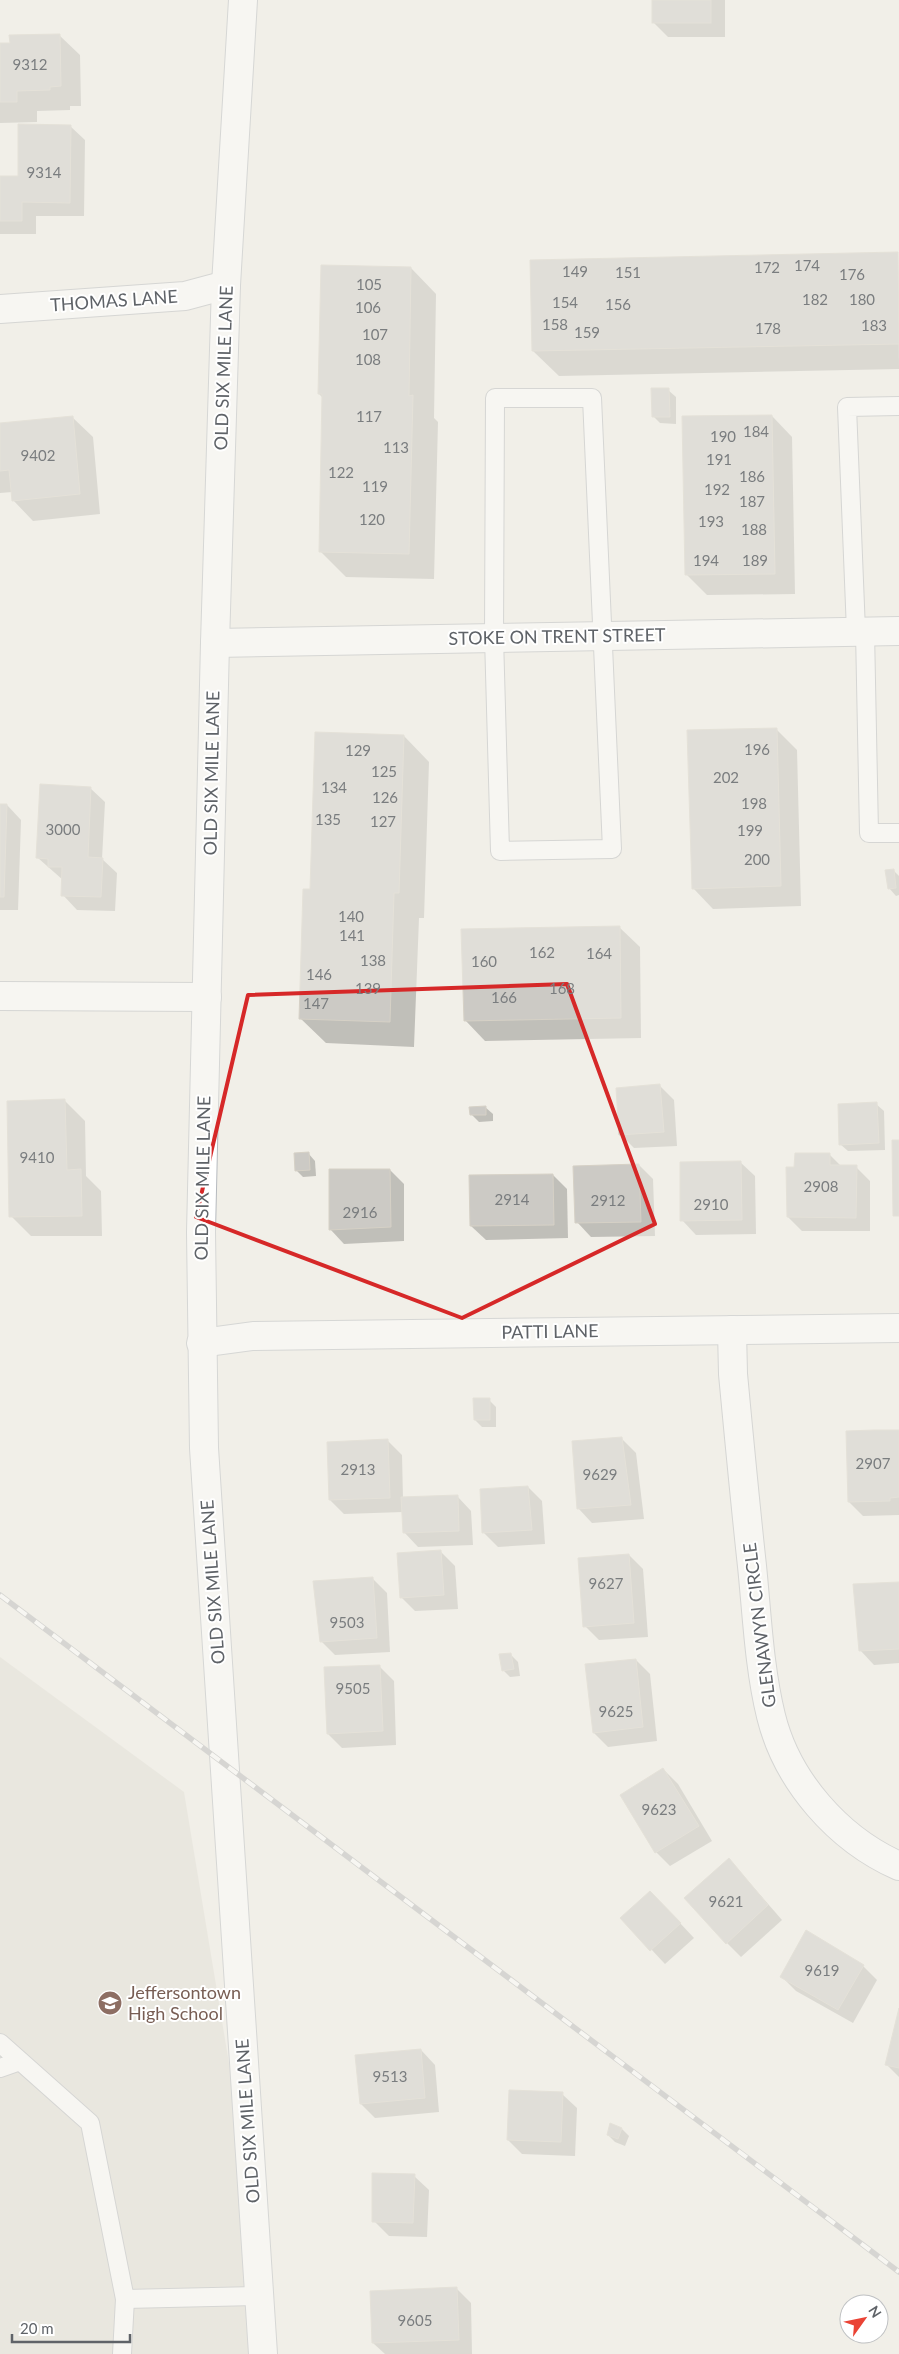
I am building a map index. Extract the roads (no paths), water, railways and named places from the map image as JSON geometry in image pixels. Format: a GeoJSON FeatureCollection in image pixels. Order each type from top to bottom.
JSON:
{"type":"FeatureCollection","features":[{"type":"Feature","properties":{"kind":"street","name":"OLD SIX MILE LANE"},"geometry":{"type":"LineString","coordinates":[[243,0],[226,285],[206,997],[201,1343],[204,1448],[263,2354]]}},
{"type":"Feature","properties":{"kind":"street","name":"THOMAS LANE"},"geometry":{"type":"LineString","coordinates":[[0,309],[186,296],[226,285]]}},
{"type":"Feature","properties":{"kind":"street","name":"STOKE ON TRENT STREET"},"geometry":{"type":"LineString","coordinates":[[216,642],[899,631]]}},
{"type":"Feature","properties":{"kind":"street"},"geometry":{"type":"LineString","coordinates":[[0,996],[206,997]]}},
{"type":"Feature","properties":{"kind":"street","name":"PATTI LANE"},"geometry":{"type":"LineString","coordinates":[[201,1343],[253,1336],[899,1328]]}},
{"type":"Feature","properties":{"kind":"street","name":"GLENAWYN CIRCLE"},"geometry":{"type":"LineString","coordinates":[[732,1330],[732,1374],[761,1652],[771,1716],[784,1752],[803,1786],[827,1815],[856,1841],[885,1860],[899,1866]]}},
{"type":"Feature","properties":{"kind":"lane"},"geometry":{"type":"LineString","coordinates":[[495,398],[592,398],[612,849],[500,851],[494,638],[495,398]]}},
{"type":"Feature","properties":{"kind":"lane"},"geometry":{"type":"LineString","coordinates":[[899,406],[847,406],[869,833],[899,833]]}},
{"type":"Feature","properties":{"kind":"lane"},"geometry":{"type":"LineString","coordinates":[[0,2043],[90,2123],[125,2299],[122,2354]]}},
{"type":"Feature","properties":{"kind":"lane"},"geometry":{"type":"LineString","coordinates":[[0,2068],[20,2061]]}},
{"type":"Feature","properties":{"kind":"lane"},"geometry":{"type":"LineString","coordinates":[[125,2299],[259,2296]]}},
{"type":"Feature","properties":{"kind":"railway"},"geometry":{"type":"LineString","coordinates":[[0,1595],[899,2272]]}},
{"type":"Feature","properties":{"kind":"place","name":"Jeffersontown High School"},"geometry":{"type":"Point","coordinates":[110,2003]}}]}
